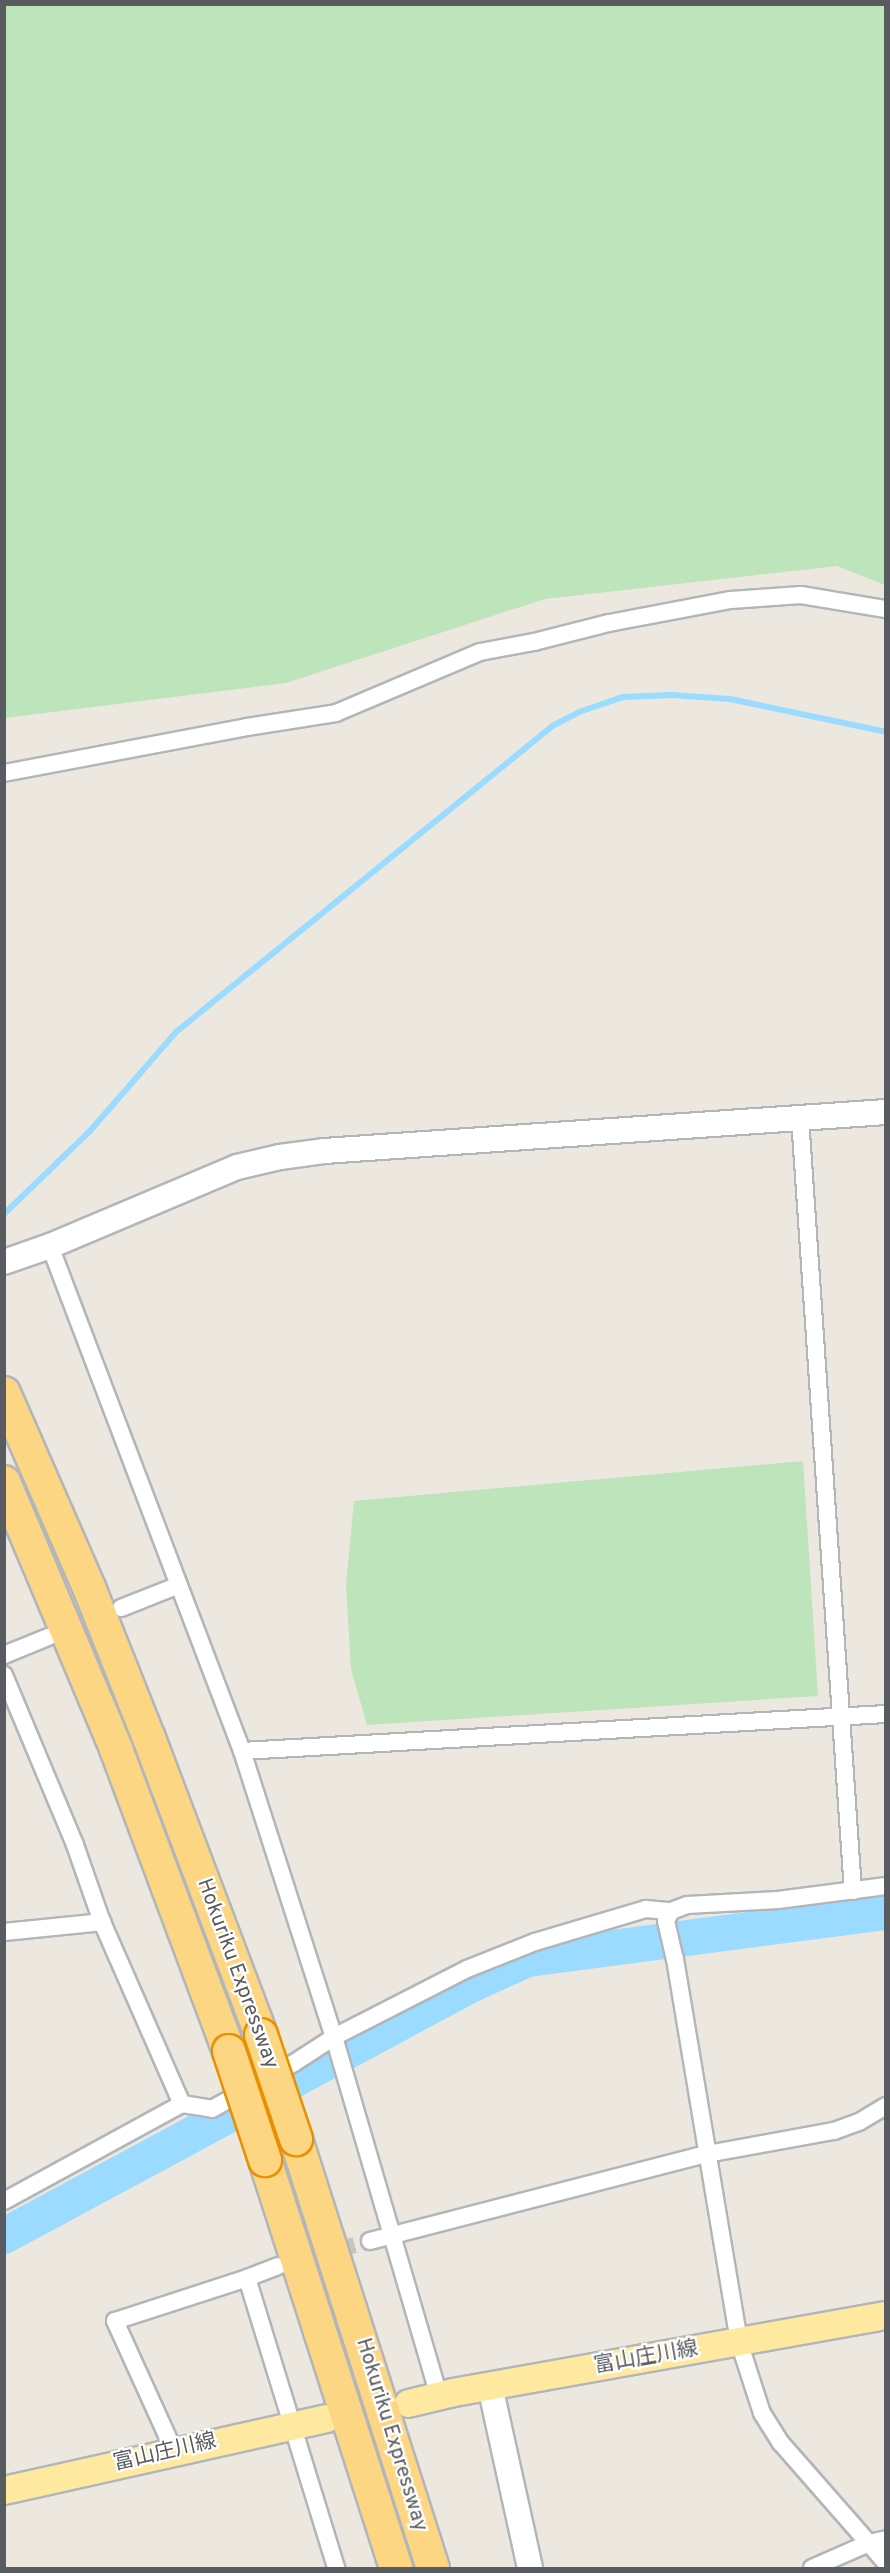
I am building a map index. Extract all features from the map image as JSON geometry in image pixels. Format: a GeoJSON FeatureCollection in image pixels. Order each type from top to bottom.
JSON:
{"type":"FeatureCollection","features":[{"type":"Feature","properties":{"kind":"highway","name":"Hokuriku Expressway"},"geometry":{"type":"LineString","coordinates":[[4,1393],[90,1590],[261,2036],[433,2568]]}},
{"type":"Feature","properties":{"kind":"highway","name":"Hokuriku Expressway"},"geometry":{"type":"LineString","coordinates":[[4,1482],[116,1749],[230,2051],[396,2568]]}},
{"type":"Feature","properties":{"kind":"main road","name":"富山庄川線"},"geometry":{"type":"LineString","coordinates":[[408,2403],[439,2395],[885,2315]]}},
{"type":"Feature","properties":{"kind":"main road","name":"富山庄川線"},"geometry":{"type":"LineString","coordinates":[[4,2490],[326,2418]]}},
{"type":"Feature","properties":{"kind":"street"},"geometry":{"type":"LineString","coordinates":[[4,773],[247,727],[336,713],[480,652],[534,642],[620,621],[731,600],[801,595],[885,609]]}},
{"type":"Feature","properties":{"kind":"street"},"geometry":{"type":"LineString","coordinates":[[4,1262],[50,1246],[237,1167],[280,1157],[336,1150],[885,1112]]}},
{"type":"Feature","properties":{"kind":"street"},"geometry":{"type":"LineString","coordinates":[[800,1118],[853,1891]]}},
{"type":"Feature","properties":{"kind":"street"},"geometry":{"type":"LineString","coordinates":[[50,1246],[242,1751],[334,2041],[439,2395]]}},
{"type":"Feature","properties":{"kind":"street"},"geometry":{"type":"LineString","coordinates":[[121,1608],[179,1585]]}},
{"type":"Feature","properties":{"kind":"street"},"geometry":{"type":"LineString","coordinates":[[4,1655],[48,1637]]}},
{"type":"Feature","properties":{"kind":"street"},"geometry":{"type":"LineString","coordinates":[[4,1675],[75,1845],[102,1922],[182,2104]]}},
{"type":"Feature","properties":{"kind":"street"},"geometry":{"type":"LineString","coordinates":[[242,1751],[885,1714]]}},
{"type":"Feature","properties":{"kind":"street"},"geometry":{"type":"LineString","coordinates":[[4,2202],[182,2104],[212,2109],[437,1984],[535,1942],[646,1909],[668,1916],[687,1905],[778,1900],[885,1886]]}},
{"type":"Feature","properties":{"kind":"street"},"geometry":{"type":"LineString","coordinates":[[668,1916],[739,2342],[762,2414],[781,2443],[877,2541],[885,2563]]}},
{"type":"Feature","properties":{"kind":"street"},"geometry":{"type":"LineString","coordinates":[[4,1932],[102,1922]]}},
{"type":"Feature","properties":{"kind":"street"},"geometry":{"type":"LineString","coordinates":[[370,2241],[707,2154],[834,2131],[859,2122],[885,2106]]}},
{"type":"Feature","properties":{"kind":"street"},"geometry":{"type":"LineString","coordinates":[[174,2451],[116,2321],[278,2266]]}},
{"type":"Feature","properties":{"kind":"street"},"geometry":{"type":"LineString","coordinates":[[248,2278],[291,2426],[336,2568]]}},
{"type":"Feature","properties":{"kind":"street"},"geometry":{"type":"LineString","coordinates":[[490,2386],[530,2568]]}},
{"type":"Feature","properties":{"kind":"street"},"geometry":{"type":"LineString","coordinates":[[812,2568],[877,2541]]}},
{"type":"Feature","properties":{"kind":"green space"},"geometry":{"type":"Polygon","coordinates":[[[4,5],[885,5],[885,585],[837,566],[545,599],[286,683],[5,718],[4,5]]]}},
{"type":"Feature","properties":{"kind":"green space"},"geometry":{"type":"Polygon","coordinates":[[[803,1461],[818,1696],[367,1725],[351,1669],[346,1585],[354,1501],[803,1461]]]}},
{"type":"Feature","properties":{"kind":"waterway"},"geometry":{"type":"LineString","coordinates":[[4,1214],[90,1131],[176,1032],[552,726],[579,712],[623,697],[672,695],[730,699],[886,732]]}},
{"type":"Feature","properties":{"kind":"waterway"},"geometry":{"type":"LineString","coordinates":[[4,2236],[472,1984],[528,1959],[886,1912]]}},
{"type":"Feature","properties":{"kind":"tunnel"},"geometry":{"type":"LineString","coordinates":[[293,2262],[370,2241]]}}]}
